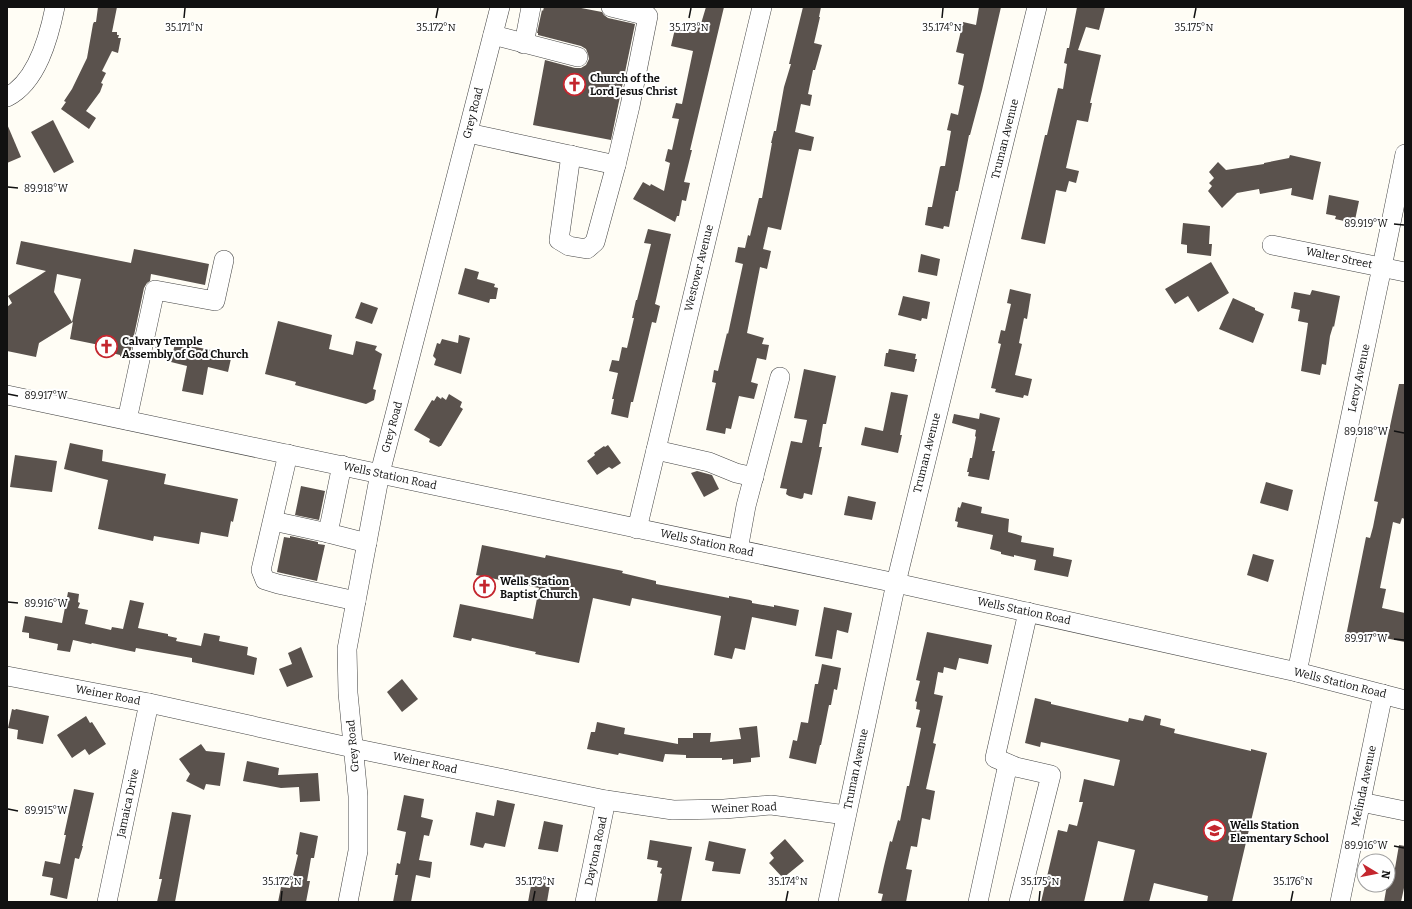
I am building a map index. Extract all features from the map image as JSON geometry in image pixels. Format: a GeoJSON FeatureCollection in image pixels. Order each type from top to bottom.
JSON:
{"type":"FeatureCollection","features":[{"type":"Feature","properties":{"kind":"street"},"geometry":{"type":"LineString","coordinates":[[10,96],[26,81],[37,63],[50,34],[55,7]]}},
{"type":"Feature","properties":{"kind":"street","name":"Grey Road"},"geometry":{"type":"LineString","coordinates":[[348,902],[358,850],[358,796],[348,693],[347,648],[380,473],[500,7]]}},
{"type":"Feature","properties":{"kind":"street"},"geometry":{"type":"LineString","coordinates":[[524,44],[531,7]]}},
{"type":"Feature","properties":{"kind":"street"},"geometry":{"type":"LineString","coordinates":[[571,155],[559,240],[569,246],[587,249],[596,242],[630,106],[648,16],[611,7]]}},
{"type":"Feature","properties":{"kind":"street","name":"Westover Avenue"},"geometry":{"type":"LineString","coordinates":[[637,529],[762,7]]}},
{"type":"Feature","properties":{"kind":"street","name":"Truman Avenue"},"geometry":{"type":"LineString","coordinates":[[828,902],[896,583],[1037,7]]}},
{"type":"Feature","properties":{"kind":"street"},"geometry":{"type":"LineString","coordinates":[[493,35],[578,57]]}},
{"type":"Feature","properties":{"kind":"street"},"geometry":{"type":"LineString","coordinates":[[468,133],[616,165]]}},
{"type":"Feature","properties":{"kind":"street","name":"Leroy Avenue"},"geometry":{"type":"LineString","coordinates":[[1297,672],[1405,154]]}},
{"type":"Feature","properties":{"kind":"street","name":"Walter Street"},"geometry":{"type":"LineString","coordinates":[[1272,245],[1405,272]]}},
{"type":"Feature","properties":{"kind":"street"},"geometry":{"type":"LineString","coordinates":[[127,420],[155,290],[215,301],[224,260]]}},
{"type":"Feature","properties":{"kind":"street"},"geometry":{"type":"LineString","coordinates":[[738,550],[746,506],[780,377]]}},
{"type":"Feature","properties":{"kind":"street","name":"Wells Station Road"},"geometry":{"type":"LineString","coordinates":[[7,395],[896,583],[1297,672],[1405,700]]}},
{"type":"Feature","properties":{"kind":"street"},"geometry":{"type":"LineString","coordinates":[[656,450],[709,462],[736,473],[754,477]]}},
{"type":"Feature","properties":{"kind":"street"},"geometry":{"type":"LineString","coordinates":[[288,454],[261,570],[265,580],[356,601]]}},
{"type":"Feature","properties":{"kind":"street"},"geometry":{"type":"LineString","coordinates":[[328,533],[342,465]]}},
{"type":"Feature","properties":{"kind":"street"},"geometry":{"type":"LineString","coordinates":[[273,521],[367,543]]}},
{"type":"Feature","properties":{"kind":"street"},"geometry":{"type":"LineString","coordinates":[[1019,902],[1051,775],[1016,768],[995,758],[1028,612]]}},
{"type":"Feature","properties":{"kind":"street","name":"Weiner Road"},"geometry":{"type":"LineString","coordinates":[[7,676],[149,703],[353,748],[606,800],[673,810],[724,809],[771,805],[846,815]]}},
{"type":"Feature","properties":{"kind":"street","name":"Melinda Avenue"},"geometry":{"type":"LineString","coordinates":[[1340,902],[1383,694]]}},
{"type":"Feature","properties":{"kind":"street","name":"Jamaica Drive"},"geometry":{"type":"LineString","coordinates":[[107,902],[149,703]]}},
{"type":"Feature","properties":{"kind":"street"},"geometry":{"type":"LineString","coordinates":[[978,902],[1008,764]]}},
{"type":"Feature","properties":{"kind":"street","name":"Daytona Road"},"geometry":{"type":"LineString","coordinates":[[585,902],[606,800]]}},
{"type":"Feature","properties":{"kind":"street"},"geometry":{"type":"LineString","coordinates":[[1361,802],[1405,811]]}},
{"type":"Feature","properties":{"kind":"building"},"geometry":{"type":"Polygon","coordinates":[[[98,7],[117,7],[112,32],[117,32],[117,35],[119,35],[118,38],[121,38],[118,53],[112,51],[102,71],[106,73],[101,83],[103,84],[100,92],[86,111],[96,118],[89,129],[61,109],[66,102],[64,101],[72,89],[87,58],[93,24],[96,22],[98,7]]]}},
{"type":"Feature","properties":{"kind":"building"},"geometry":{"type":"Polygon","coordinates":[[[544,7],[576,7],[602,12],[608,18],[635,24],[611,140],[533,125],[545,60],[575,68],[581,68],[586,65],[589,59],[586,49],[581,46],[538,35],[537,33],[544,7]]]}},
{"type":"Feature","properties":{"kind":"building"},"geometry":{"type":"Polygon","coordinates":[[[706,7],[724,7],[690,150],[692,150],[684,182],[690,183],[686,201],[682,200],[679,216],[677,216],[675,222],[633,199],[643,182],[650,186],[651,184],[664,191],[670,163],[665,161],[668,149],[672,150],[679,119],[672,118],[676,103],[682,104],[693,51],[671,46],[675,29],[695,32],[696,26],[700,27],[706,7]]]}},
{"type":"Feature","properties":{"kind":"building"},"geometry":{"type":"Polygon","coordinates":[[[803,7],[821,7],[814,43],[822,45],[815,70],[813,70],[808,94],[812,95],[810,106],[801,104],[795,132],[814,137],[811,151],[799,149],[781,230],[768,227],[763,249],[771,251],[767,269],[760,267],[747,333],[764,338],[762,344],[769,345],[766,360],[757,358],[751,382],[758,384],[754,399],[739,396],[731,429],[726,428],[725,434],[706,430],[716,383],[712,382],[714,370],[718,371],[727,333],[728,334],[743,264],[735,262],[738,247],[745,248],[748,235],[750,236],[759,198],[762,198],[771,143],[774,131],[776,131],[784,87],[791,64],[789,64],[803,7]]]}},
{"type":"Feature","properties":{"kind":"building"},"geometry":{"type":"Polygon","coordinates":[[[979,7],[1001,7],[982,90],[969,135],[949,227],[944,226],[943,229],[925,225],[928,207],[932,207],[940,167],[945,166],[951,131],[947,130],[951,113],[958,115],[964,86],[958,84],[964,54],[956,52],[963,22],[976,25],[979,7]]]}},
{"type":"Feature","properties":{"kind":"building"},"geometry":{"type":"Polygon","coordinates":[[[1077,7],[1105,7],[1099,30],[1086,27],[1078,50],[1101,55],[1090,103],[1092,103],[1088,122],[1077,120],[1066,168],[1079,171],[1076,183],[1069,181],[1066,192],[1056,190],[1045,244],[1021,239],[1045,135],[1047,135],[1058,88],[1063,89],[1067,64],[1064,63],[1067,48],[1069,48],[1077,7]]]}},
{"type":"Feature","properties":{"kind":"building"},"geometry":{"type":"Polygon","coordinates":[[[53,120],[74,162],[54,173],[31,132],[53,120]]]}},
{"type":"Feature","properties":{"kind":"building"},"geometry":{"type":"Polygon","coordinates":[[[7,124],[21,157],[7,163],[7,124]]]}},
{"type":"Feature","properties":{"kind":"building"},"geometry":{"type":"Polygon","coordinates":[[[1290,155],[1321,162],[1313,200],[1291,195],[1292,188],[1260,194],[1259,189],[1237,193],[1222,208],[1208,191],[1212,186],[1209,183],[1214,178],[1209,172],[1218,162],[1226,170],[1264,164],[1289,158],[1290,155]]]}},
{"type":"Feature","properties":{"kind":"building"},"geometry":{"type":"Polygon","coordinates":[[[1329,195],[1359,201],[1355,220],[1350,219],[1349,222],[1335,219],[1336,216],[1326,214],[1329,195]]]}},
{"type":"Feature","properties":{"kind":"building"},"geometry":{"type":"Polygon","coordinates":[[[1183,223],[1210,226],[1209,244],[1212,244],[1211,256],[1187,253],[1187,245],[1181,244],[1183,223]]]}},
{"type":"Feature","properties":{"kind":"building"},"geometry":{"type":"Polygon","coordinates":[[[648,229],[671,234],[655,304],[660,306],[656,323],[652,322],[628,418],[611,414],[614,399],[612,399],[618,373],[609,371],[612,360],[619,361],[622,347],[627,348],[634,318],[632,318],[636,300],[651,244],[644,243],[648,229]]]}},
{"type":"Feature","properties":{"kind":"building"},"geometry":{"type":"Polygon","coordinates":[[[21,241],[131,263],[134,249],[209,264],[205,285],[151,274],[150,281],[144,288],[129,359],[112,353],[114,348],[70,339],[73,322],[39,343],[36,357],[7,351],[7,307],[12,303],[8,296],[46,271],[16,264],[21,241]],[[57,274],[54,292],[72,322],[81,279],[57,274]]]}},
{"type":"Feature","properties":{"kind":"building"},"geometry":{"type":"Polygon","coordinates":[[[921,254],[940,259],[937,276],[918,272],[921,254]]]}},
{"type":"Feature","properties":{"kind":"building"},"geometry":{"type":"Polygon","coordinates":[[[1211,262],[1229,293],[1198,312],[1188,296],[1175,304],[1165,289],[1211,262]]]}},
{"type":"Feature","properties":{"kind":"building"},"geometry":{"type":"Polygon","coordinates":[[[465,268],[479,272],[477,279],[495,284],[494,287],[498,288],[496,299],[490,299],[489,303],[458,294],[465,268]]]}},
{"type":"Feature","properties":{"kind":"building"},"geometry":{"type":"Polygon","coordinates":[[[1010,289],[1031,294],[1027,319],[1024,318],[1019,343],[1022,344],[1015,375],[1032,379],[1028,396],[1024,395],[1023,398],[995,392],[996,389],[991,388],[1001,344],[998,343],[1001,330],[1005,331],[1011,304],[1007,303],[1010,289]]]}},
{"type":"Feature","properties":{"kind":"building"},"geometry":{"type":"Polygon","coordinates":[[[1312,290],[1340,296],[1334,327],[1333,326],[1330,336],[1326,365],[1322,364],[1320,375],[1301,371],[1308,323],[1298,321],[1300,310],[1291,308],[1294,292],[1310,295],[1312,290]]]}},
{"type":"Feature","properties":{"kind":"building"},"geometry":{"type":"Polygon","coordinates":[[[903,296],[930,302],[927,319],[922,318],[921,321],[898,315],[903,296]]]}},
{"type":"Feature","properties":{"kind":"building"},"geometry":{"type":"Polygon","coordinates":[[[1233,298],[1255,308],[1255,310],[1264,314],[1253,343],[1219,329],[1233,298]]]}},
{"type":"Feature","properties":{"kind":"building"},"geometry":{"type":"Polygon","coordinates":[[[361,302],[378,308],[372,324],[355,318],[361,302]]]}},
{"type":"Feature","properties":{"kind":"building"},"geometry":{"type":"Polygon","coordinates":[[[278,321],[332,335],[329,349],[353,355],[356,341],[377,346],[375,350],[382,354],[373,389],[376,390],[374,400],[366,404],[295,385],[296,382],[265,374],[278,321]]]}},
{"type":"Feature","properties":{"kind":"building"},"geometry":{"type":"Polygon","coordinates":[[[459,335],[470,338],[461,374],[434,365],[436,359],[433,356],[437,343],[440,344],[442,339],[458,343],[459,335]]]}},
{"type":"Feature","properties":{"kind":"building"},"geometry":{"type":"Polygon","coordinates":[[[175,343],[232,354],[228,372],[208,367],[203,395],[182,391],[187,366],[171,362],[175,343]]]}},
{"type":"Feature","properties":{"kind":"building"},"geometry":{"type":"Polygon","coordinates":[[[889,349],[916,354],[915,359],[917,359],[914,372],[884,366],[886,353],[888,353],[889,349]]]}},
{"type":"Feature","properties":{"kind":"building"},"geometry":{"type":"Polygon","coordinates":[[[804,369],[836,376],[826,424],[823,424],[819,447],[822,447],[812,495],[804,493],[803,498],[801,499],[789,496],[786,494],[787,489],[780,488],[791,441],[802,443],[807,420],[794,418],[804,369]]]}},
{"type":"Feature","properties":{"kind":"building"},"geometry":{"type":"Polygon","coordinates":[[[1399,384],[1405,384],[1405,519],[1402,518],[1400,524],[1393,522],[1380,588],[1386,589],[1382,608],[1405,613],[1405,642],[1369,635],[1368,640],[1346,636],[1366,537],[1370,538],[1373,527],[1378,502],[1374,501],[1399,384]]]}},
{"type":"Feature","properties":{"kind":"building"},"geometry":{"type":"Polygon","coordinates":[[[891,392],[908,395],[898,453],[861,445],[865,427],[883,431],[891,392]]]}},
{"type":"Feature","properties":{"kind":"building"},"geometry":{"type":"Polygon","coordinates":[[[449,394],[462,402],[460,407],[463,409],[439,447],[429,442],[430,439],[414,430],[432,400],[434,401],[437,396],[446,400],[449,394]]]}},
{"type":"Feature","properties":{"kind":"building"},"geometry":{"type":"Polygon","coordinates":[[[980,413],[1000,418],[992,451],[995,451],[989,480],[968,476],[969,472],[967,472],[970,458],[972,458],[976,430],[952,423],[954,414],[979,419],[980,413]]]}},
{"type":"Feature","properties":{"kind":"building"},"geometry":{"type":"Polygon","coordinates":[[[70,443],[103,450],[102,461],[166,474],[164,484],[238,499],[228,537],[201,532],[199,544],[154,536],[153,541],[98,529],[108,480],[64,469],[70,443]]]}},
{"type":"Feature","properties":{"kind":"building"},"geometry":{"type":"Polygon","coordinates":[[[608,445],[621,463],[612,469],[609,467],[597,475],[587,461],[595,455],[594,453],[608,445]]]}},
{"type":"Feature","properties":{"kind":"building"},"geometry":{"type":"Polygon","coordinates":[[[15,455],[57,461],[52,492],[10,487],[15,455]]]}},
{"type":"Feature","properties":{"kind":"building"},"geometry":{"type":"Polygon","coordinates":[[[697,471],[712,475],[719,489],[704,497],[691,473],[697,471]]]}},
{"type":"Feature","properties":{"kind":"building"},"geometry":{"type":"Polygon","coordinates":[[[1266,482],[1293,490],[1288,511],[1260,503],[1266,482]]]}},
{"type":"Feature","properties":{"kind":"building"},"geometry":{"type":"Polygon","coordinates":[[[301,486],[325,491],[319,520],[295,515],[301,486]]]}},
{"type":"Feature","properties":{"kind":"building"},"geometry":{"type":"Polygon","coordinates":[[[848,496],[876,502],[872,520],[844,515],[848,496]]]}},
{"type":"Feature","properties":{"kind":"building"},"geometry":{"type":"Polygon","coordinates":[[[962,502],[982,507],[981,513],[1009,519],[1008,532],[1022,536],[1021,542],[1054,548],[1053,556],[1072,560],[1068,577],[1034,570],[1036,560],[1014,555],[1014,557],[1001,554],[1001,552],[990,549],[993,535],[957,527],[958,522],[955,521],[958,507],[960,508],[962,502]]]}},
{"type":"Feature","properties":{"kind":"building"},"geometry":{"type":"Polygon","coordinates":[[[290,536],[325,545],[317,581],[277,572],[284,537],[290,538],[290,536]]]}},
{"type":"Feature","properties":{"kind":"building"},"geometry":{"type":"Polygon","coordinates":[[[482,545],[545,558],[546,555],[623,571],[622,573],[656,581],[656,584],[729,598],[729,596],[750,600],[752,603],[774,607],[774,605],[799,610],[796,626],[752,617],[745,650],[735,648],[732,659],[714,655],[721,616],[632,598],[630,606],[593,598],[579,663],[535,654],[536,652],[472,638],[471,641],[453,637],[460,604],[533,619],[539,588],[476,575],[482,545]]]}},
{"type":"Feature","properties":{"kind":"building"},"geometry":{"type":"Polygon","coordinates":[[[1253,554],[1274,560],[1268,582],[1247,575],[1253,554]]]}},
{"type":"Feature","properties":{"kind":"building"},"geometry":{"type":"Polygon","coordinates":[[[68,592],[79,594],[78,602],[80,603],[78,608],[88,610],[85,624],[111,630],[112,627],[123,629],[130,600],[144,603],[138,628],[168,634],[168,636],[177,638],[176,641],[201,646],[204,633],[220,636],[219,641],[248,647],[247,655],[257,658],[254,675],[192,662],[192,658],[136,648],[135,652],[73,640],[70,652],[57,650],[58,644],[29,638],[29,633],[22,632],[25,616],[62,623],[68,592]]]}},
{"type":"Feature","properties":{"kind":"building"},"geometry":{"type":"Polygon","coordinates":[[[824,607],[852,613],[848,633],[837,630],[832,659],[815,656],[824,607]]]}},
{"type":"Feature","properties":{"kind":"building"},"geometry":{"type":"Polygon","coordinates":[[[927,632],[992,645],[988,664],[959,658],[956,670],[944,667],[943,673],[938,672],[934,694],[943,696],[933,743],[936,744],[926,789],[935,791],[930,820],[922,818],[917,847],[911,846],[906,869],[912,870],[906,902],[881,902],[883,894],[878,893],[884,866],[890,841],[892,842],[898,820],[900,821],[921,728],[916,727],[920,710],[916,709],[917,702],[915,701],[920,681],[916,680],[927,632]]]}},
{"type":"Feature","properties":{"kind":"building"},"geometry":{"type":"Polygon","coordinates":[[[301,647],[313,677],[287,687],[279,669],[292,664],[288,653],[301,647]]]}},
{"type":"Feature","properties":{"kind":"building"},"geometry":{"type":"Polygon","coordinates":[[[822,664],[841,668],[837,690],[834,689],[831,705],[829,705],[816,764],[789,758],[793,740],[797,741],[801,722],[808,723],[815,684],[818,684],[822,664]]]}},
{"type":"Feature","properties":{"kind":"building"},"geometry":{"type":"Polygon","coordinates":[[[402,679],[418,699],[402,712],[387,692],[402,679]]]}},
{"type":"Feature","properties":{"kind":"building"},"geometry":{"type":"Polygon","coordinates":[[[1035,698],[1051,702],[1051,704],[1128,722],[1129,718],[1143,721],[1145,715],[1161,719],[1160,725],[1175,729],[1174,733],[1251,751],[1251,749],[1267,753],[1232,902],[1207,902],[1208,896],[1154,883],[1149,902],[1123,902],[1135,850],[1098,841],[1084,902],[1041,902],[1058,830],[1067,832],[1069,824],[1077,826],[1083,802],[1079,802],[1084,779],[1114,786],[1120,760],[1041,742],[1040,747],[1025,743],[1035,698]]]}},
{"type":"Feature","properties":{"kind":"building"},"geometry":{"type":"Polygon","coordinates":[[[12,709],[49,716],[43,744],[17,739],[18,730],[8,728],[12,709]]]}},
{"type":"Feature","properties":{"kind":"building"},"geometry":{"type":"Polygon","coordinates":[[[86,716],[90,723],[92,722],[106,744],[89,755],[85,749],[72,758],[57,735],[86,716]]]}},
{"type":"Feature","properties":{"kind":"building"},"geometry":{"type":"Polygon","coordinates":[[[597,722],[625,728],[624,734],[678,744],[678,738],[693,738],[693,733],[711,733],[710,742],[741,739],[739,728],[757,726],[760,757],[751,758],[751,762],[733,764],[733,759],[722,760],[722,758],[686,758],[686,755],[665,754],[663,762],[619,753],[618,755],[587,749],[591,732],[595,732],[597,722]]]}},
{"type":"Feature","properties":{"kind":"building"},"geometry":{"type":"Polygon","coordinates":[[[201,744],[206,751],[225,753],[220,786],[206,784],[204,790],[186,781],[190,774],[179,759],[201,744]]]}},
{"type":"Feature","properties":{"kind":"building"},"geometry":{"type":"Polygon","coordinates":[[[247,761],[279,768],[278,775],[318,773],[320,801],[300,802],[299,787],[281,788],[243,781],[247,761]]]}},
{"type":"Feature","properties":{"kind":"building"},"geometry":{"type":"Polygon","coordinates":[[[74,789],[94,793],[83,846],[79,859],[75,858],[67,899],[50,895],[53,878],[42,876],[45,861],[60,864],[66,835],[64,835],[74,789]]]}},
{"type":"Feature","properties":{"kind":"building"},"geometry":{"type":"Polygon","coordinates":[[[404,795],[424,799],[421,817],[433,820],[429,836],[424,835],[419,860],[432,862],[430,878],[416,875],[411,902],[393,902],[398,875],[395,875],[397,863],[400,864],[406,832],[397,830],[404,795]]]}},
{"type":"Feature","properties":{"kind":"building"},"geometry":{"type":"Polygon","coordinates":[[[497,800],[515,804],[505,847],[485,843],[483,848],[470,845],[476,812],[494,816],[497,800]]]}},
{"type":"Feature","properties":{"kind":"building"},"geometry":{"type":"Polygon","coordinates":[[[172,812],[191,815],[175,902],[157,902],[162,879],[159,879],[172,812]]]}},
{"type":"Feature","properties":{"kind":"building"},"geometry":{"type":"Polygon","coordinates":[[[544,821],[563,825],[558,852],[538,849],[544,821]]]}},
{"type":"Feature","properties":{"kind":"building"},"geometry":{"type":"Polygon","coordinates":[[[300,832],[318,836],[314,858],[311,858],[307,881],[310,881],[306,902],[278,902],[281,887],[290,888],[298,855],[296,854],[300,832]]]}},
{"type":"Feature","properties":{"kind":"building"},"geometry":{"type":"Polygon","coordinates":[[[785,839],[804,861],[783,878],[769,863],[774,858],[770,853],[785,839]]]}},
{"type":"Feature","properties":{"kind":"building"},"geometry":{"type":"Polygon","coordinates":[[[650,840],[692,847],[681,902],[657,902],[662,874],[660,873],[662,868],[657,867],[658,861],[647,859],[650,840]]]}},
{"type":"Feature","properties":{"kind":"building"},"geometry":{"type":"Polygon","coordinates":[[[709,841],[746,849],[740,874],[712,871],[714,862],[705,860],[709,841]]]}},
{"type":"Feature","properties":{"kind":"building"},"geometry":{"type":"Polygon","coordinates":[[[1399,845],[1405,846],[1405,889],[1404,888],[1401,902],[1384,902],[1386,893],[1396,893],[1396,862],[1399,845]]]}},
{"type":"Feature","properties":{"kind":"building"},"geometry":{"type":"Polygon","coordinates":[[[532,880],[550,884],[547,902],[528,902],[532,880]]]}},
{"type":"Feature","properties":{"kind":"place","name":"Church of the Lord Jesus Christ"},"geometry":{"type":"Point","coordinates":[574,84]}},
{"type":"Feature","properties":{"kind":"place","name":"Calvary Temple Assembly of God Church"},"geometry":{"type":"Point","coordinates":[106,347]}},
{"type":"Feature","properties":{"kind":"place","name":"Wells Station Baptist Church"},"geometry":{"type":"Point","coordinates":[485,587]}},
{"type":"Feature","properties":{"kind":"place","name":"Wells Station Elementary School"},"geometry":{"type":"Point","coordinates":[1214,831]}}]}
